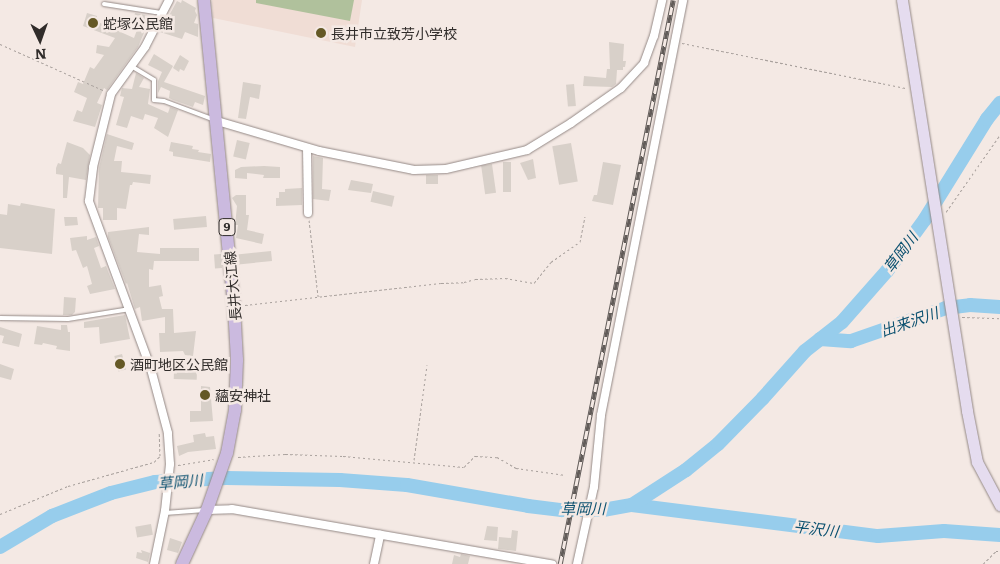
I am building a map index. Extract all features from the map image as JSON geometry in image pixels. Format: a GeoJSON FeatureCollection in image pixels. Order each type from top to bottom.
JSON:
{"type":"FeatureCollection","features":[{"type":"Feature","properties":{"kind":"main road","name":"長井大江線"},"geometry":{"type":"LineString","coordinates":[[204,0],[217,120],[237,360],[235,410],[227,456],[208,510]]}},
{"type":"Feature","properties":{"kind":"main road","name":"9"},"geometry":{"type":"LineString","coordinates":[[182,564],[208,510]]}},
{"type":"Feature","properties":{"kind":"street"},"geometry":{"type":"LineString","coordinates":[[154,564],[165,512],[170,465],[168,432],[151,369],[89,201],[94,158],[111,94],[145,47],[169,0]]}},
{"type":"Feature","properties":{"kind":"street"},"geometry":{"type":"LineString","coordinates":[[217,120],[307,148],[414,170],[446,169],[527,150],[571,124],[621,88],[644,63],[654,36],[662,0]]}},
{"type":"Feature","properties":{"kind":"street"},"geometry":{"type":"LineString","coordinates":[[577,564],[594,487],[601,415],[683,0]]}},
{"type":"Feature","properties":{"kind":"street"},"geometry":{"type":"LineString","coordinates":[[902,0],[952,318],[977,462],[1000,505]]}},
{"type":"Feature","properties":{"kind":"street"},"geometry":{"type":"LineString","coordinates":[[307,148],[308,213]]}},
{"type":"Feature","properties":{"kind":"street"},"geometry":{"type":"LineString","coordinates":[[208,510],[232,509],[552,564]]}},
{"type":"Feature","properties":{"kind":"street"},"geometry":{"type":"LineString","coordinates":[[374,564],[380,535]]}},
{"type":"Feature","properties":{"kind":"lane"},"geometry":{"type":"LineString","coordinates":[[104,4],[161,13]]}},
{"type":"Feature","properties":{"kind":"lane"},"geometry":{"type":"LineString","coordinates":[[131,66],[154,80],[154,100],[164,101],[217,120]]}},
{"type":"Feature","properties":{"kind":"lane"},"geometry":{"type":"LineString","coordinates":[[0,318],[68,319],[130,310]]}},
{"type":"Feature","properties":{"kind":"lane"},"geometry":{"type":"LineString","coordinates":[[165,512],[208,510]]}},
{"type":"Feature","properties":{"kind":"path"},"geometry":{"type":"LineString","coordinates":[[674,42],[916,90]]}},
{"type":"Feature","properties":{"kind":"path"},"geometry":{"type":"LineString","coordinates":[[0,44],[111,94]]}},
{"type":"Feature","properties":{"kind":"path"},"geometry":{"type":"LineString","coordinates":[[946,213],[1000,135]]}},
{"type":"Feature","properties":{"kind":"path"},"geometry":{"type":"LineString","coordinates":[[308,213],[318,296]]}},
{"type":"Feature","properties":{"kind":"path"},"geometry":{"type":"LineString","coordinates":[[234,306],[441,282],[464,282],[475,279],[505,278],[534,283],[551,262],[580,242],[585,216]]}},
{"type":"Feature","properties":{"kind":"path"},"geometry":{"type":"LineString","coordinates":[[952,318],[1000,318]]}},
{"type":"Feature","properties":{"kind":"path"},"geometry":{"type":"LineString","coordinates":[[414,461],[427,365]]}},
{"type":"Feature","properties":{"kind":"path"},"geometry":{"type":"LineString","coordinates":[[0,514],[68,486],[154,462],[160,456],[159,427],[163,413]]}},
{"type":"Feature","properties":{"kind":"path"},"geometry":{"type":"LineString","coordinates":[[170,465],[227,456],[285,454],[414,461],[464,467],[475,456],[497,457],[516,468],[566,475]]}},
{"type":"Feature","properties":{"kind":"path"},"geometry":{"type":"LineString","coordinates":[[983,564],[996,551],[1000,551]]}},
{"type":"Feature","properties":{"kind":"shaded area","name":"長井市立致芳小学校"},"geometry":{"type":"Polygon","coordinates":[[[212,0],[362,0],[355,47],[213,18],[212,0]]]}},
{"type":"Feature","properties":{"kind":"green space"},"geometry":{"type":"Polygon","coordinates":[[[256,0],[354,0],[350,21],[256,3],[256,0]]]}},
{"type":"Feature","properties":{"kind":"building"},"geometry":{"type":"Polygon","coordinates":[[[182,0],[196,8],[197,15],[194,23],[198,24],[198,37],[185,32],[182,39],[160,32],[177,1],[181,3],[182,0]]]}},
{"type":"Feature","properties":{"kind":"building"},"geometry":{"type":"Polygon","coordinates":[[[87,13],[97,16],[96,21],[134,38],[140,22],[133,21],[135,13],[151,16],[138,47],[107,90],[104,88],[97,103],[102,105],[95,127],[73,121],[77,110],[82,112],[87,98],[74,92],[78,82],[83,84],[90,67],[94,69],[104,55],[96,53],[97,45],[109,47],[115,38],[83,26],[87,13]]]}},
{"type":"Feature","properties":{"kind":"building"},"geometry":{"type":"Polygon","coordinates":[[[609,42],[624,44],[623,61],[626,61],[625,67],[623,67],[623,70],[617,70],[616,84],[612,87],[583,86],[584,76],[606,78],[607,69],[610,69],[609,42]]]}},
{"type":"Feature","properties":{"kind":"building"},"geometry":{"type":"Polygon","coordinates":[[[154,54],[173,66],[164,82],[205,96],[203,105],[195,102],[193,107],[173,100],[169,98],[170,91],[161,87],[158,93],[158,81],[162,72],[148,65],[154,54]]]}},
{"type":"Feature","properties":{"kind":"building"},"geometry":{"type":"Polygon","coordinates":[[[180,55],[189,61],[184,71],[180,69],[179,72],[173,68],[180,55]]]}},
{"type":"Feature","properties":{"kind":"building"},"geometry":{"type":"Polygon","coordinates":[[[136,73],[144,78],[139,87],[150,89],[148,104],[168,113],[170,107],[178,110],[168,137],[154,128],[158,118],[145,114],[143,120],[131,116],[127,128],[116,125],[124,97],[120,96],[122,88],[132,89],[136,73]]]}},
{"type":"Feature","properties":{"kind":"building"},"geometry":{"type":"Polygon","coordinates":[[[243,82],[261,85],[259,99],[250,97],[246,119],[238,118],[243,82]]]}},
{"type":"Feature","properties":{"kind":"building"},"geometry":{"type":"Polygon","coordinates":[[[574,84],[576,106],[568,107],[566,85],[574,84]]]}},
{"type":"Feature","properties":{"kind":"building"},"geometry":{"type":"Polygon","coordinates":[[[107,134],[134,143],[132,150],[117,146],[114,161],[122,161],[121,172],[151,175],[150,184],[133,182],[130,185],[126,209],[117,208],[117,220],[103,220],[103,208],[98,208],[99,168],[107,134]]]}},
{"type":"Feature","properties":{"kind":"building"},"geometry":{"type":"Polygon","coordinates":[[[237,140],[250,143],[246,159],[233,157],[237,140]]]}},
{"type":"Feature","properties":{"kind":"building"},"geometry":{"type":"Polygon","coordinates":[[[67,142],[83,148],[90,155],[86,180],[69,177],[67,198],[63,198],[63,175],[56,174],[56,168],[58,163],[61,164],[67,142]]]}},
{"type":"Feature","properties":{"kind":"building"},"geometry":{"type":"Polygon","coordinates":[[[171,142],[193,146],[192,149],[199,150],[198,152],[211,154],[210,162],[173,156],[173,152],[169,151],[171,142]]]}},
{"type":"Feature","properties":{"kind":"building"},"geometry":{"type":"Polygon","coordinates":[[[571,143],[578,181],[559,185],[552,146],[571,143]]]}},
{"type":"Feature","properties":{"kind":"building"},"geometry":{"type":"Polygon","coordinates":[[[313,156],[323,158],[322,189],[331,190],[329,201],[313,199],[313,156]]]}},
{"type":"Feature","properties":{"kind":"building"},"geometry":{"type":"Polygon","coordinates":[[[533,159],[536,178],[528,180],[520,163],[533,159]]]}},
{"type":"Feature","properties":{"kind":"building"},"geometry":{"type":"Polygon","coordinates":[[[503,162],[511,162],[511,192],[503,192],[503,162]]]}},
{"type":"Feature","properties":{"kind":"building"},"geometry":{"type":"Polygon","coordinates":[[[603,162],[621,165],[613,205],[592,201],[594,195],[597,195],[603,162]]]}},
{"type":"Feature","properties":{"kind":"building"},"geometry":{"type":"Polygon","coordinates":[[[492,164],[496,193],[485,194],[481,166],[492,164]]]}},
{"type":"Feature","properties":{"kind":"building"},"geometry":{"type":"Polygon","coordinates":[[[241,167],[280,167],[280,178],[263,178],[264,175],[247,173],[247,179],[235,178],[235,170],[241,167]]]}},
{"type":"Feature","properties":{"kind":"building"},"geometry":{"type":"Polygon","coordinates":[[[426,175],[438,175],[438,184],[426,184],[426,175]]]}},
{"type":"Feature","properties":{"kind":"building"},"geometry":{"type":"Polygon","coordinates":[[[351,180],[373,184],[371,193],[348,190],[351,180]]]}},
{"type":"Feature","properties":{"kind":"building"},"geometry":{"type":"Polygon","coordinates":[[[302,188],[302,205],[276,206],[276,198],[279,198],[279,192],[285,192],[285,189],[302,188]]]}},
{"type":"Feature","properties":{"kind":"building"},"geometry":{"type":"Polygon","coordinates":[[[373,191],[394,196],[392,207],[371,202],[373,191]]]}},
{"type":"Feature","properties":{"kind":"building"},"geometry":{"type":"Polygon","coordinates":[[[236,195],[246,195],[246,215],[249,215],[247,230],[264,234],[262,244],[236,238],[238,225],[235,225],[237,206],[232,198],[236,195]]]}},
{"type":"Feature","properties":{"kind":"building"},"geometry":{"type":"Polygon","coordinates":[[[21,203],[55,209],[52,254],[0,248],[0,214],[7,215],[8,204],[20,206],[21,203]]]}},
{"type":"Feature","properties":{"kind":"building"},"geometry":{"type":"Polygon","coordinates":[[[206,216],[207,227],[174,230],[173,219],[206,216]]]}},
{"type":"Feature","properties":{"kind":"building"},"geometry":{"type":"Polygon","coordinates":[[[64,217],[77,217],[78,225],[65,226],[64,217]]]}},
{"type":"Feature","properties":{"kind":"building"},"geometry":{"type":"Polygon","coordinates":[[[149,227],[149,235],[139,234],[137,252],[160,254],[160,248],[199,248],[199,261],[154,261],[153,270],[149,269],[149,287],[161,285],[163,296],[159,297],[162,309],[173,309],[174,333],[196,331],[193,356],[185,355],[183,351],[160,352],[159,333],[165,333],[165,317],[142,321],[140,307],[135,309],[127,283],[108,237],[108,232],[149,227]]]}},
{"type":"Feature","properties":{"kind":"building"},"geometry":{"type":"Polygon","coordinates":[[[87,236],[87,240],[96,237],[99,246],[94,248],[101,268],[106,266],[115,289],[90,294],[87,286],[92,284],[87,266],[83,268],[76,250],[72,251],[70,238],[87,236]]]}},
{"type":"Feature","properties":{"kind":"building"},"geometry":{"type":"Polygon","coordinates":[[[271,251],[272,261],[238,264],[237,255],[271,251]]]}},
{"type":"Feature","properties":{"kind":"building"},"geometry":{"type":"Polygon","coordinates":[[[214,254],[221,254],[222,268],[215,268],[214,254]]]}},
{"type":"Feature","properties":{"kind":"building"},"geometry":{"type":"Polygon","coordinates":[[[64,297],[76,298],[75,312],[72,315],[63,315],[64,297]]]}},
{"type":"Feature","properties":{"kind":"building"},"geometry":{"type":"Polygon","coordinates":[[[125,315],[130,339],[100,344],[99,327],[84,328],[84,322],[125,315]]]}},
{"type":"Feature","properties":{"kind":"building"},"geometry":{"type":"Polygon","coordinates":[[[61,325],[67,325],[68,332],[70,332],[70,351],[56,349],[57,346],[43,343],[42,345],[34,344],[37,326],[61,330],[61,325]]]}},
{"type":"Feature","properties":{"kind":"building"},"geometry":{"type":"Polygon","coordinates":[[[0,327],[22,334],[19,347],[2,343],[4,336],[0,335],[0,327]]]}},
{"type":"Feature","properties":{"kind":"building"},"geometry":{"type":"Polygon","coordinates":[[[122,354],[126,369],[118,372],[114,356],[122,354]]]}},
{"type":"Feature","properties":{"kind":"building"},"geometry":{"type":"Polygon","coordinates":[[[0,364],[14,369],[11,380],[0,377],[0,364]]]}},
{"type":"Feature","properties":{"kind":"building"},"geometry":{"type":"Polygon","coordinates":[[[174,371],[197,372],[197,380],[174,379],[174,371]]]}},
{"type":"Feature","properties":{"kind":"building"},"geometry":{"type":"Polygon","coordinates":[[[201,386],[210,387],[213,421],[190,422],[190,411],[201,411],[201,386]]]}},
{"type":"Feature","properties":{"kind":"building"},"geometry":{"type":"Polygon","coordinates":[[[205,433],[206,437],[214,436],[216,449],[188,452],[179,456],[177,446],[194,442],[193,435],[205,433]]]}},
{"type":"Feature","properties":{"kind":"building"},"geometry":{"type":"Polygon","coordinates":[[[151,524],[153,535],[137,538],[135,527],[151,524]]]}},
{"type":"Feature","properties":{"kind":"building"},"geometry":{"type":"Polygon","coordinates":[[[487,526],[498,527],[497,541],[484,540],[487,526]]]}},
{"type":"Feature","properties":{"kind":"building"},"geometry":{"type":"Polygon","coordinates":[[[512,530],[518,531],[516,551],[498,549],[499,537],[511,538],[512,530]]]}},
{"type":"Feature","properties":{"kind":"building"},"geometry":{"type":"Polygon","coordinates":[[[170,538],[182,542],[178,553],[167,550],[170,538]]]}},
{"type":"Feature","properties":{"kind":"building"},"geometry":{"type":"Polygon","coordinates":[[[141,550],[150,553],[148,562],[136,558],[137,552],[142,553],[141,550]]]}},
{"type":"Feature","properties":{"kind":"building"},"geometry":{"type":"Polygon","coordinates":[[[461,554],[470,556],[468,564],[452,564],[454,555],[460,557],[461,554]]]}},
{"type":"Feature","properties":{"kind":"waterway","name":"草岡川"},"geometry":{"type":"LineString","coordinates":[[0,547],[52,516],[111,493],[155,482],[226,478],[340,480],[407,485],[562,510],[603,510],[632,505],[686,470],[718,444],[805,351],[842,322],[887,271],[925,219],[987,119],[1000,103]]}},
{"type":"Feature","properties":{"kind":"waterway","name":"出来沢川"},"geometry":{"type":"LineString","coordinates":[[820,339],[851,341],[946,308],[970,305],[1000,307]]}},
{"type":"Feature","properties":{"kind":"waterway","name":"平沢川"},"geometry":{"type":"LineString","coordinates":[[632,505],[878,536],[944,531],[1000,535]]}},
{"type":"Feature","properties":{"kind":"railway"},"geometry":{"type":"LineString","coordinates":[[560,564],[673,0]]}},
{"type":"Feature","properties":{"kind":"place","name":"蛇塚公民館"},"geometry":{"type":"Point","coordinates":[93,23]}},
{"type":"Feature","properties":{"kind":"place","name":"長井市立致芳小学校"},"geometry":{"type":"Point","coordinates":[321,33]}},
{"type":"Feature","properties":{"kind":"place","name":"酒町地区公民館"},"geometry":{"type":"Point","coordinates":[120,364]}},
{"type":"Feature","properties":{"kind":"place","name":"蘊安神社"},"geometry":{"type":"Point","coordinates":[205,395]}}]}
